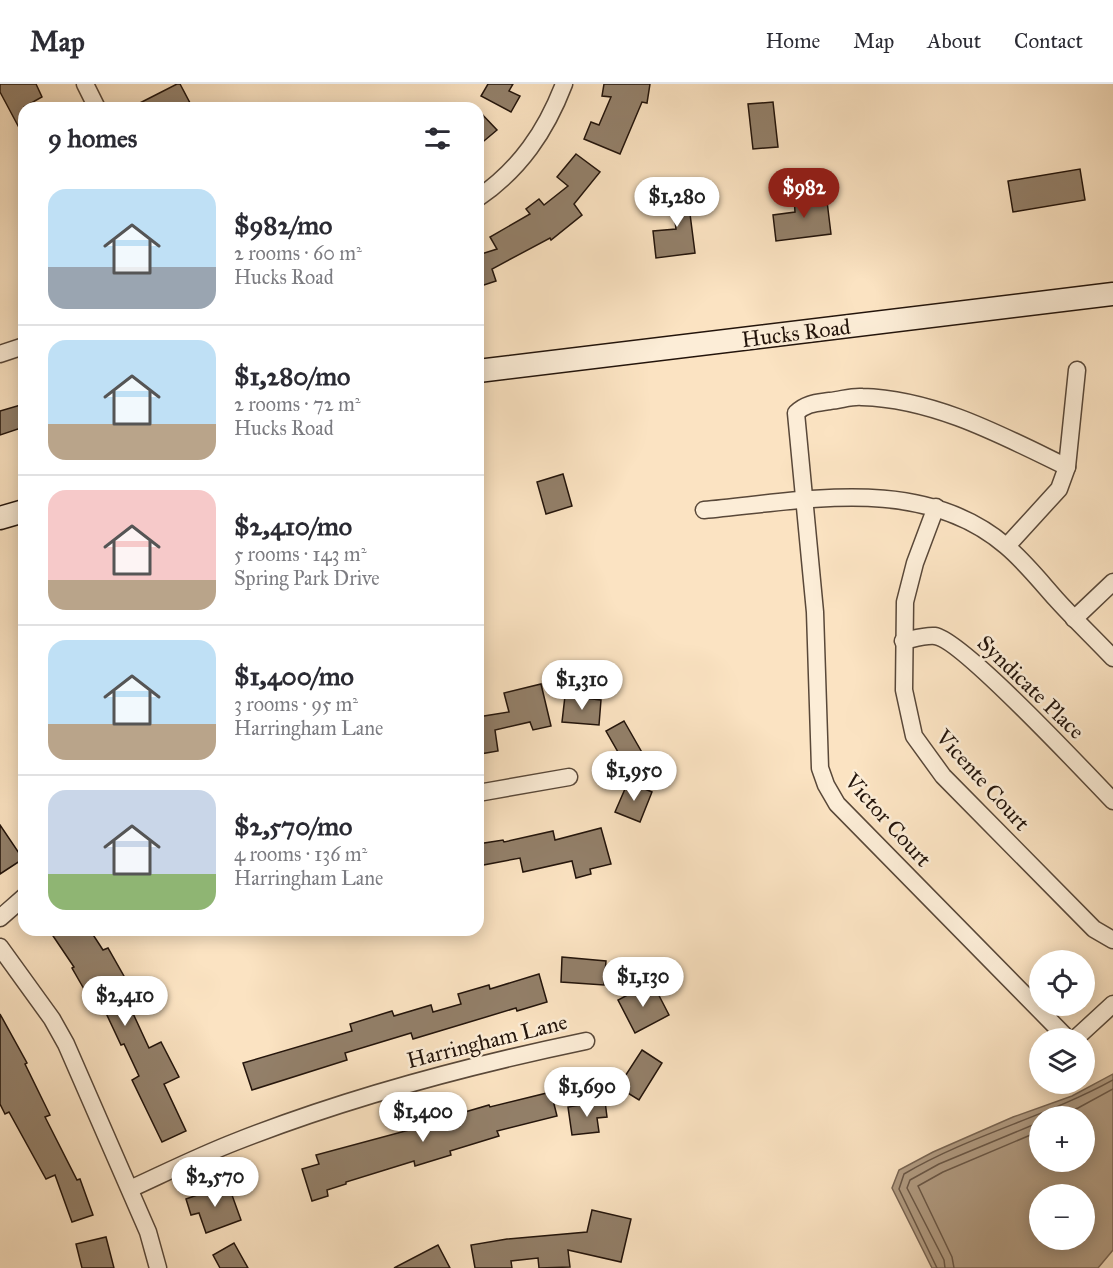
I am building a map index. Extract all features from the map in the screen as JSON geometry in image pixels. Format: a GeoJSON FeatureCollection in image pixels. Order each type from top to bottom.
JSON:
{"type":"FeatureCollection","features":[{"type":"Feature","properties":{"kind":"main road","name":"Hucks Road"},"geometry":{"type":"LineString","coordinates":[[484,370],[1113,294]]}},
{"type":"Feature","properties":{"kind":"main road"},"geometry":{"type":"LineString","coordinates":[[0,518],[18,513]]}},
{"type":"Feature","properties":{"kind":"street"},"geometry":{"type":"LineString","coordinates":[[85,84],[94,102]]}},
{"type":"Feature","properties":{"kind":"street"},"geometry":{"type":"LineString","coordinates":[[484,194],[523,160],[545,128],[564,84]]}},
{"type":"Feature","properties":{"kind":"street"},"geometry":{"type":"LineString","coordinates":[[0,354],[18,348]]}},
{"type":"Feature","properties":{"kind":"street"},"geometry":{"type":"LineString","coordinates":[[1007,546],[1059,489],[1067,467],[1077,370]]}},
{"type":"Feature","properties":{"kind":"street","name":"Victor Court"},"geometry":{"type":"LineString","coordinates":[[1057,1028],[837,804],[826,785],[820,768],[815,612],[796,412],[804,405],[860,397],[894,400],[951,415],[994,432],[1067,467]]}},
{"type":"Feature","properties":{"kind":"street"},"geometry":{"type":"LineString","coordinates":[[704,510],[805,500],[879,498],[936,507],[966,519],[1007,546],[1113,658]]}},
{"type":"Feature","properties":{"kind":"street","name":"Vicente Court"},"geometry":{"type":"LineString","coordinates":[[936,507],[905,602],[903,641],[908,713],[914,736],[927,757],[943,776],[1094,929],[1113,940]]}},
{"type":"Feature","properties":{"kind":"street"},"geometry":{"type":"LineString","coordinates":[[1074,619],[1113,582]]}},
{"type":"Feature","properties":{"kind":"street","name":"Syndicate Place"},"geometry":{"type":"LineString","coordinates":[[903,641],[936,636],[957,647],[1056,742],[1113,801]]}},
{"type":"Feature","properties":{"kind":"street"},"geometry":{"type":"LineString","coordinates":[[484,792],[569,777]]}},
{"type":"Feature","properties":{"kind":"street"},"geometry":{"type":"LineString","coordinates":[[0,918],[18,902]]}},
{"type":"Feature","properties":{"kind":"street"},"geometry":{"type":"LineString","coordinates":[[0,947],[46,1011],[66,1044],[148,1232],[158,1268]]}},
{"type":"Feature","properties":{"kind":"street"},"geometry":{"type":"LineString","coordinates":[[1087,1028],[1113,1004]]}},
{"type":"Feature","properties":{"kind":"street","name":"Harringham Lane"},"geometry":{"type":"LineString","coordinates":[[130,1189],[234,1143],[388,1089],[493,1060],[586,1041]]}},
{"type":"Feature","properties":{"kind":"water"},"geometry":{"type":"Polygon","coordinates":[[[1113,1074],[1113,1250],[1098,1268],[932,1268],[892,1188],[899,1170],[933,1152],[1029,1111],[1029,1172],[1095,1172],[1095,1106],[1044,1106],[1076,1094],[1095,1094],[1095,1084],[1113,1074]]]}},
{"type":"Feature","properties":{"kind":"building"},"geometry":{"type":"Polygon","coordinates":[[[0,84],[36,84],[42,97],[33,102],[18,102],[18,126],[0,92],[0,84]]]}},
{"type":"Feature","properties":{"kind":"building"},"geometry":{"type":"Polygon","coordinates":[[[180,84],[189,102],[142,102],[180,84]]]}},
{"type":"Feature","properties":{"kind":"building"},"geometry":{"type":"Polygon","coordinates":[[[488,84],[513,84],[509,91],[520,96],[511,112],[481,96],[488,84]]]}},
{"type":"Feature","properties":{"kind":"building"},"geometry":{"type":"Polygon","coordinates":[[[604,84],[650,84],[647,103],[642,102],[620,154],[584,139],[591,122],[599,125],[611,97],[602,96],[604,84]]]}},
{"type":"Feature","properties":{"kind":"building"},"geometry":{"type":"Polygon","coordinates":[[[773,102],[778,147],[753,149],[748,104],[773,102]]]}},
{"type":"Feature","properties":{"kind":"building"},"geometry":{"type":"Polygon","coordinates":[[[484,116],[497,130],[484,141],[484,116]]]}},
{"type":"Feature","properties":{"kind":"building"},"geometry":{"type":"Polygon","coordinates":[[[576,154],[600,172],[574,204],[582,215],[551,240],[550,238],[492,269],[496,281],[484,285],[484,253],[497,249],[490,237],[530,214],[526,209],[539,199],[544,205],[568,186],[557,177],[576,154]]]}},
{"type":"Feature","properties":{"kind":"building"},"geometry":{"type":"Polygon","coordinates":[[[1080,169],[1085,200],[1013,212],[1008,181],[1080,169]]]}},
{"type":"Feature","properties":{"kind":"building"},"geometry":{"type":"Polygon","coordinates":[[[670,184],[689,186],[686,215],[690,214],[695,253],[656,258],[653,231],[676,229],[670,184]]]}},
{"type":"Feature","properties":{"kind":"building"},"geometry":{"type":"Polygon","coordinates":[[[826,193],[831,234],[776,241],[773,215],[795,212],[794,197],[826,193]]]}},
{"type":"Feature","properties":{"kind":"building"},"geometry":{"type":"Polygon","coordinates":[[[18,406],[18,429],[0,435],[0,411],[18,406]]]}},
{"type":"Feature","properties":{"kind":"building"},"geometry":{"type":"Polygon","coordinates":[[[563,474],[572,506],[546,514],[537,482],[563,474]]]}},
{"type":"Feature","properties":{"kind":"building"},"geometry":{"type":"Polygon","coordinates":[[[541,684],[551,726],[533,730],[530,722],[495,730],[498,751],[484,753],[484,716],[509,712],[504,693],[541,684]]]}},
{"type":"Feature","properties":{"kind":"building"},"geometry":{"type":"Polygon","coordinates":[[[565,696],[601,700],[599,725],[562,722],[565,696]]]}},
{"type":"Feature","properties":{"kind":"building"},"geometry":{"type":"Polygon","coordinates":[[[624,721],[644,756],[626,766],[606,731],[624,721]]]}},
{"type":"Feature","properties":{"kind":"building"},"geometry":{"type":"Polygon","coordinates":[[[628,782],[652,792],[640,822],[615,812],[628,782]]]}},
{"type":"Feature","properties":{"kind":"building"},"geometry":{"type":"Polygon","coordinates":[[[0,825],[18,852],[18,862],[0,874],[0,825]]]}},
{"type":"Feature","properties":{"kind":"building"},"geometry":{"type":"Polygon","coordinates":[[[601,828],[611,864],[590,869],[591,874],[576,878],[572,861],[523,872],[520,858],[484,865],[484,843],[503,840],[504,842],[553,831],[555,840],[601,828]]]}},
{"type":"Feature","properties":{"kind":"building"},"geometry":{"type":"Polygon","coordinates":[[[53,936],[94,936],[103,950],[108,948],[125,978],[118,981],[149,1048],[161,1042],[179,1077],[164,1084],[186,1131],[162,1142],[132,1080],[139,1076],[124,1044],[121,1045],[97,994],[94,995],[89,986],[84,989],[72,968],[74,967],[53,936]]]}},
{"type":"Feature","properties":{"kind":"building"},"geometry":{"type":"Polygon","coordinates":[[[562,957],[606,961],[604,985],[561,982],[562,957]]]}},
{"type":"Feature","properties":{"kind":"building"},"geometry":{"type":"Polygon","coordinates":[[[539,974],[547,1002],[517,1011],[516,1008],[413,1039],[411,1033],[345,1053],[347,1060],[252,1090],[243,1063],[352,1031],[350,1024],[392,1011],[394,1016],[431,1005],[433,1012],[461,1004],[458,994],[489,985],[490,989],[539,974]]]}},
{"type":"Feature","properties":{"kind":"building"},"geometry":{"type":"Polygon","coordinates":[[[652,982],[669,1015],[635,1033],[618,1000],[652,982]]]}},
{"type":"Feature","properties":{"kind":"building"},"geometry":{"type":"Polygon","coordinates":[[[0,1014],[27,1063],[25,1064],[50,1115],[45,1117],[77,1180],[80,1179],[93,1215],[72,1222],[55,1175],[46,1179],[9,1112],[5,1114],[0,1104],[0,1014]]]}},
{"type":"Feature","properties":{"kind":"building"},"geometry":{"type":"Polygon","coordinates":[[[642,1050],[662,1063],[639,1100],[618,1087],[642,1050]]]}},
{"type":"Feature","properties":{"kind":"building"},"geometry":{"type":"Polygon","coordinates":[[[551,1092],[557,1116],[497,1131],[499,1136],[450,1151],[451,1155],[415,1166],[414,1161],[346,1182],[346,1184],[327,1190],[328,1196],[312,1201],[302,1169],[319,1164],[316,1155],[424,1126],[422,1121],[440,1115],[441,1119],[489,1105],[490,1107],[551,1092]]]}},
{"type":"Feature","properties":{"kind":"building"},"geometry":{"type":"Polygon","coordinates":[[[605,1101],[607,1117],[597,1118],[599,1132],[572,1135],[568,1107],[605,1101]]]}},
{"type":"Feature","properties":{"kind":"building"},"geometry":{"type":"Polygon","coordinates":[[[228,1184],[241,1220],[206,1233],[199,1213],[191,1215],[186,1199],[228,1184]]]}},
{"type":"Feature","properties":{"kind":"building"},"geometry":{"type":"Polygon","coordinates":[[[592,1210],[631,1219],[621,1262],[568,1250],[570,1267],[539,1268],[538,1258],[511,1261],[512,1268],[475,1268],[471,1245],[507,1239],[587,1232],[592,1210]]]}},
{"type":"Feature","properties":{"kind":"building"},"geometry":{"type":"Polygon","coordinates":[[[106,1237],[114,1268],[82,1268],[76,1244],[106,1237]]]}},
{"type":"Feature","properties":{"kind":"building"},"geometry":{"type":"Polygon","coordinates":[[[234,1243],[248,1268],[220,1268],[213,1255],[234,1243]]]}},
{"type":"Feature","properties":{"kind":"building"},"geometry":{"type":"Polygon","coordinates":[[[438,1245],[450,1268],[394,1268],[438,1245]]]}}]}
